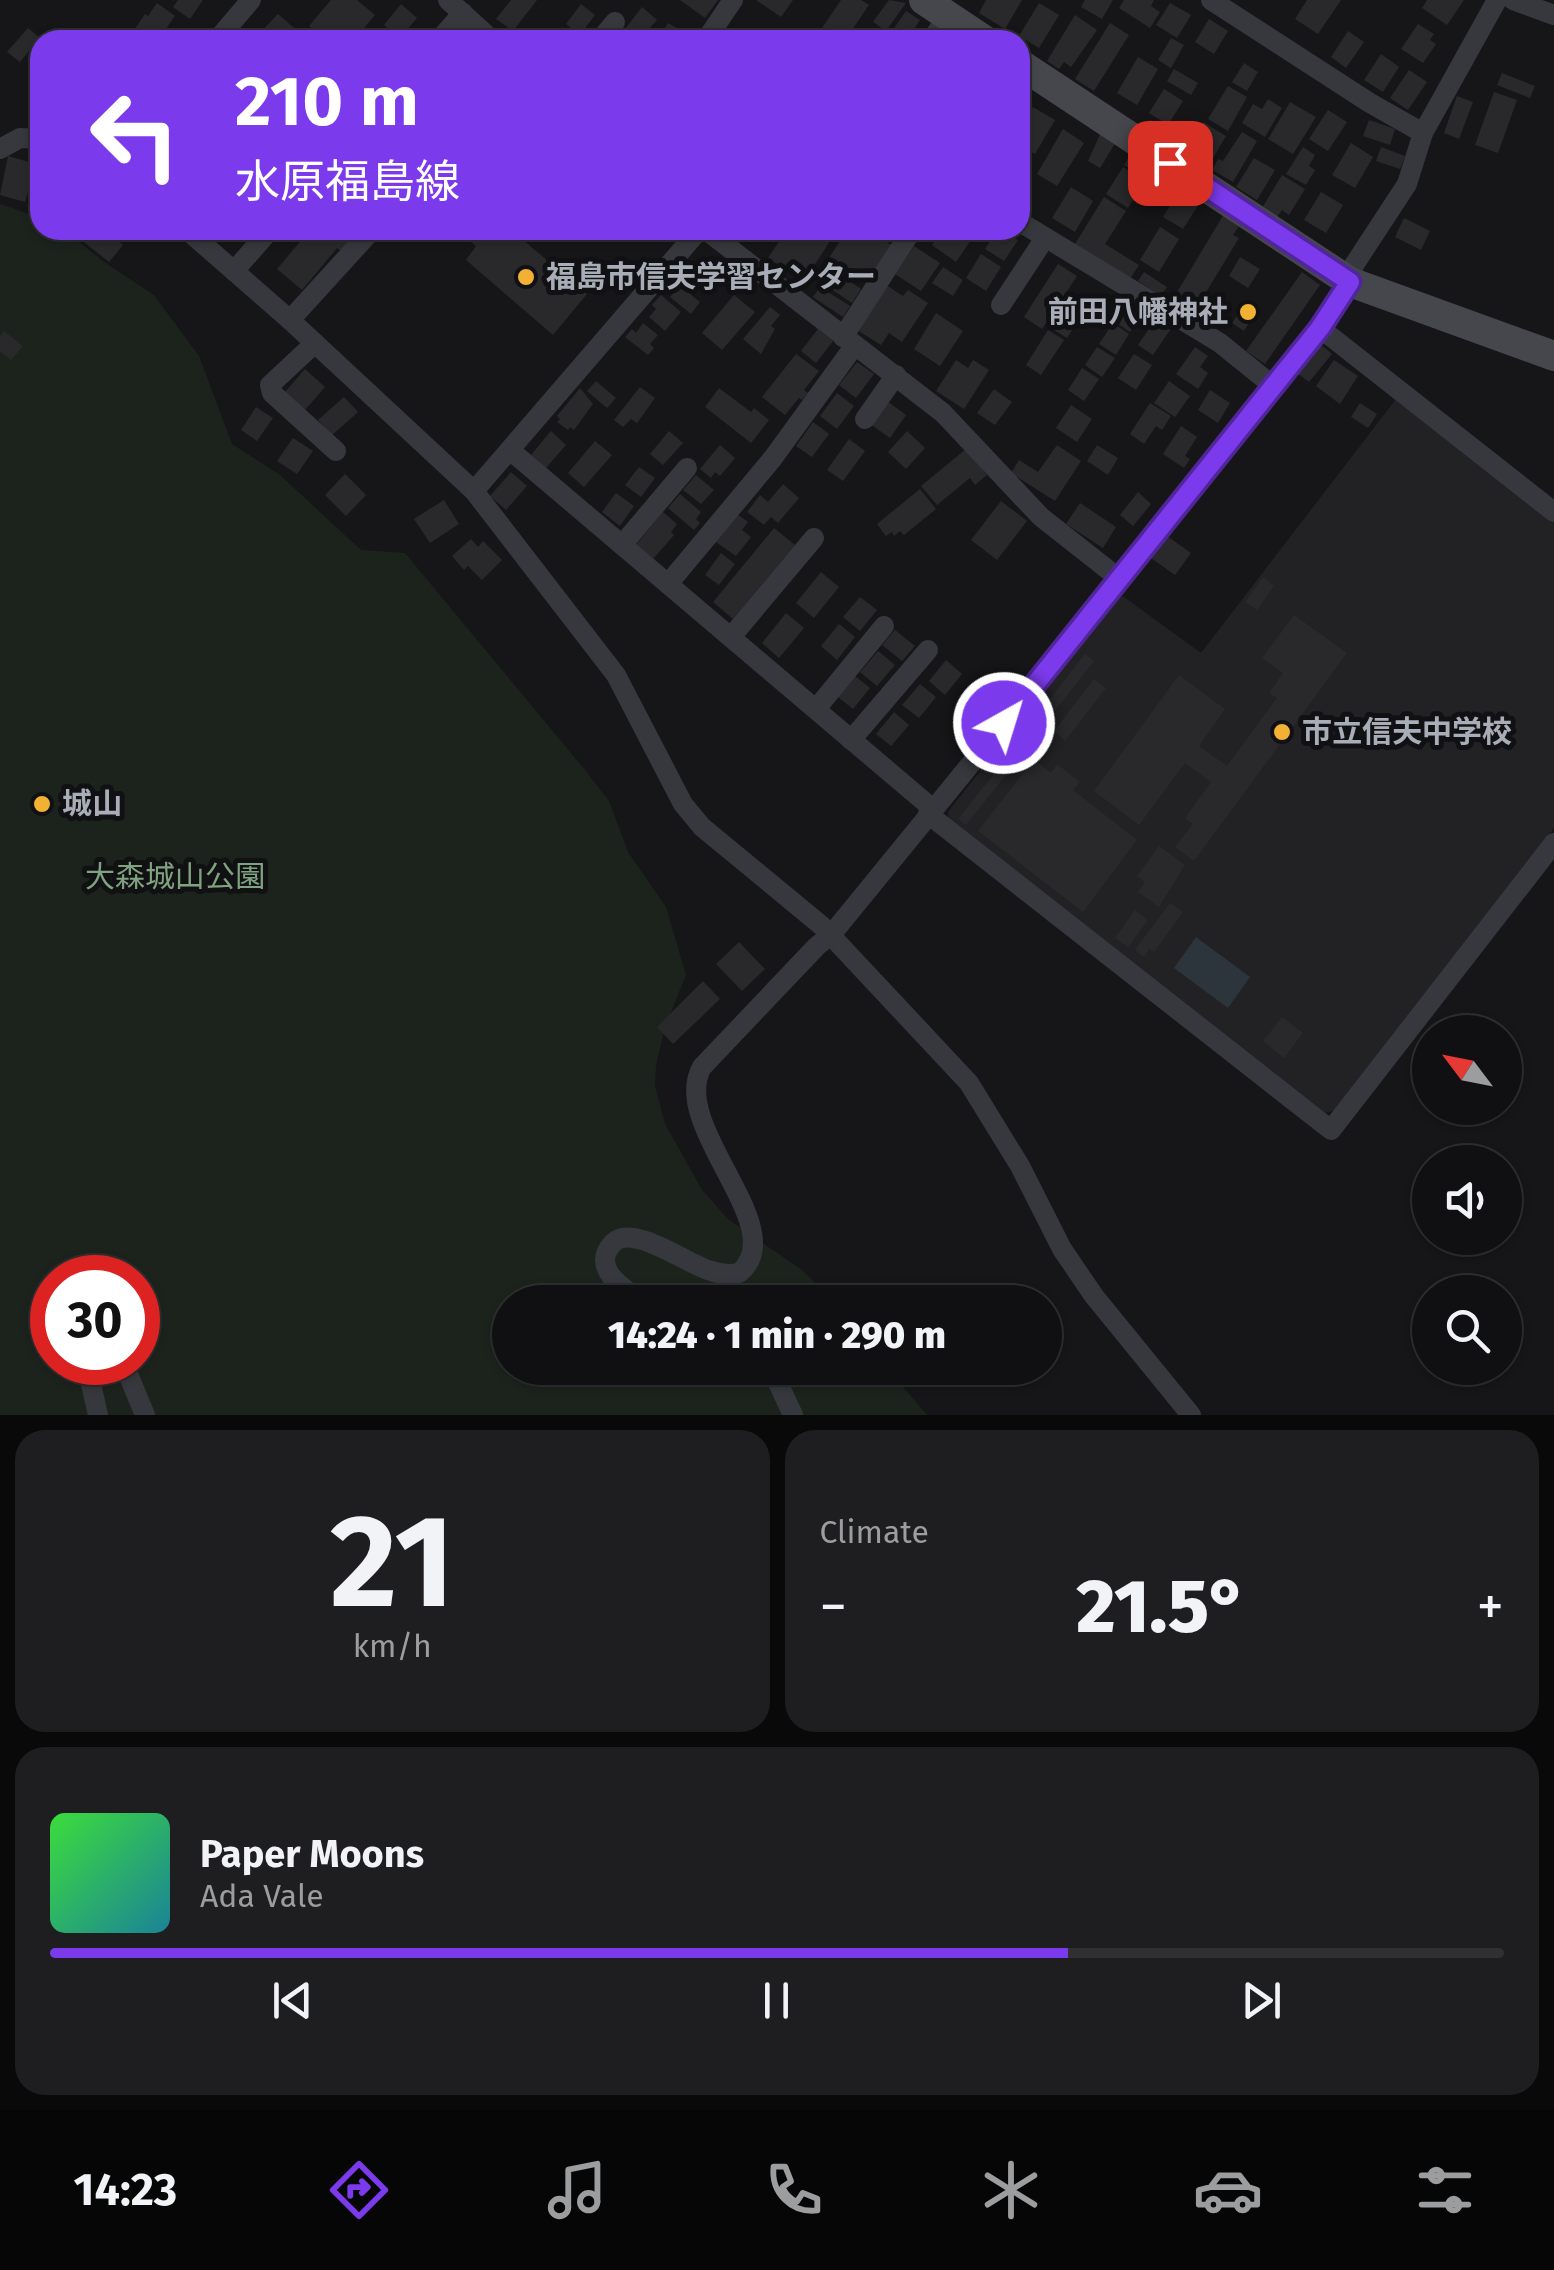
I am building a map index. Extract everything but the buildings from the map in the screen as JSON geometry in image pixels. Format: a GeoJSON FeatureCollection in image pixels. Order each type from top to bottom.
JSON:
{"type":"FeatureCollection","features":[{"type":"Feature","properties":{"kind":"main road"},"geometry":{"type":"LineString","coordinates":[[935,18],[962,30]]}},
{"type":"Feature","properties":{"kind":"main road"},"geometry":{"type":"LineString","coordinates":[[1030,71],[1350,282],[1554,356]]}},
{"type":"Feature","properties":{"kind":"street"},"geometry":{"type":"LineString","coordinates":[[225,30],[250,0]]}},
{"type":"Feature","properties":{"kind":"street"},"geometry":{"type":"LineString","coordinates":[[713,30],[734,0]]}},
{"type":"Feature","properties":{"kind":"street"},"geometry":{"type":"LineString","coordinates":[[1211,0],[1423,133]]}},
{"type":"Feature","properties":{"kind":"street"},"geometry":{"type":"LineString","coordinates":[[619,1285],[608,1274],[606,1254],[620,1237],[636,1237],[725,1275],[739,1274],[747,1267],[752,1258],[753,1239],[747,1216],[701,1118],[693,1093],[694,1079],[714,1052],[831,935],[1121,580],[1320,328],[1350,282],[1354,265],[1407,184],[1423,133],[1497,0]]}},
{"type":"Feature","properties":{"kind":"street"},"geometry":{"type":"LineString","coordinates":[[1513,0],[1554,15]]}},
{"type":"Feature","properties":{"kind":"street"},"geometry":{"type":"LineString","coordinates":[[444,30],[455,7],[481,30]]}},
{"type":"Feature","properties":{"kind":"street"},"geometry":{"type":"LineString","coordinates":[[608,30],[615,22]]}},
{"type":"Feature","properties":{"kind":"street"},"geometry":{"type":"LineString","coordinates":[[0,149],[20,138],[30,138]]}},
{"type":"Feature","properties":{"kind":"street"},"geometry":{"type":"LineString","coordinates":[[1030,228],[1220,343],[1272,385]]}},
{"type":"Feature","properties":{"kind":"street"},"geometry":{"type":"LineString","coordinates":[[1001,305],[1045,238]]}},
{"type":"Feature","properties":{"kind":"street"},"geometry":{"type":"LineString","coordinates":[[199,240],[474,491],[616,675],[683,804],[702,828],[831,935],[969,1083],[1020,1166],[1062,1248],[1094,1296],[1191,1415]]}},
{"type":"Feature","properties":{"kind":"street"},"geometry":{"type":"LineString","coordinates":[[234,270],[261,240]]}},
{"type":"Feature","properties":{"kind":"street"},"geometry":{"type":"LineString","coordinates":[[290,320],[363,240]]}},
{"type":"Feature","properties":{"kind":"street"},"geometry":{"type":"LineString","coordinates":[[474,491],[694,240]]}},
{"type":"Feature","properties":{"kind":"street"},"geometry":{"type":"LineString","coordinates":[[716,240],[943,412],[1041,517],[1121,580]]}},
{"type":"Feature","properties":{"kind":"street"},"geometry":{"type":"LineString","coordinates":[[668,584],[773,458],[849,341],[906,240]]}},
{"type":"Feature","properties":{"kind":"street"},"geometry":{"type":"LineString","coordinates":[[1320,328],[1554,512]]}},
{"type":"Feature","properties":{"kind":"street"},"geometry":{"type":"LineString","coordinates":[[316,344],[270,385],[272,393],[336,451]]}},
{"type":"Feature","properties":{"kind":"street"},"geometry":{"type":"LineString","coordinates":[[865,419],[896,375]]}},
{"type":"Feature","properties":{"kind":"street"},"geometry":{"type":"LineString","coordinates":[[510,450],[816,709],[931,812],[1331,1130],[1554,843]]}},
{"type":"Feature","properties":{"kind":"street"},"geometry":{"type":"LineString","coordinates":[[622,545],[686,468]]}},
{"type":"Feature","properties":{"kind":"street"},"geometry":{"type":"LineString","coordinates":[[731,637],[814,538]]}},
{"type":"Feature","properties":{"kind":"street"},"geometry":{"type":"LineString","coordinates":[[816,709],[884,626]]}},
{"type":"Feature","properties":{"kind":"street"},"geometry":{"type":"LineString","coordinates":[[852,740],[928,650]]}},
{"type":"Feature","properties":{"kind":"street"},"geometry":{"type":"LineString","coordinates":[[91,1385],[98,1415]]}},
{"type":"Feature","properties":{"kind":"street"},"geometry":{"type":"LineString","coordinates":[[133,1385],[145,1415]]}},
{"type":"Feature","properties":{"kind":"street"},"geometry":{"type":"LineString","coordinates":[[779,1385],[793,1415]]}},
{"type":"Feature","properties":{"kind":"shaded area","name":"市立信夫中学校"},"geometry":{"type":"Polygon","coordinates":[[[1396,399],[1554,522],[1554,828],[1339,1109],[1325,1113],[949,823],[948,812],[1117,597],[1124,597],[1201,653],[1396,399]]]}},
{"type":"Feature","properties":{"kind":"shaded area"},"geometry":{"type":"Polygon","coordinates":[[[1196,937],[1250,977],[1228,1008],[1174,968],[1196,937]]]}},
{"type":"Feature","properties":{"kind":"green space","name":"大森城山公園"},"geometry":{"type":"Polygon","coordinates":[[[0,204],[30,214],[30,240],[76,240],[154,295],[199,356],[232,444],[280,475],[361,550],[405,553],[609,801],[628,852],[666,907],[686,975],[665,1027],[656,1065],[655,1086],[665,1124],[702,1190],[728,1219],[802,1270],[817,1285],[492,1285],[492,1385],[901,1385],[927,1415],[0,1415],[0,204]]]}},
{"type":"Feature","properties":{"kind":"place","name":"福島市信夫学習センター"},"geometry":{"type":"Point","coordinates":[526,277]}},
{"type":"Feature","properties":{"kind":"place","name":"前田八幡神社"},"geometry":{"type":"Point","coordinates":[1248,312]}},
{"type":"Feature","properties":{"kind":"place","name":"市立信夫中学校"},"geometry":{"type":"Point","coordinates":[1282,732]}},
{"type":"Feature","properties":{"kind":"place","name":"城山"},"geometry":{"type":"Point","coordinates":[42,804]}},
{"type":"Feature","properties":{"kind":"route"},"geometry":{"type":"LineString","coordinates":[[1004,723],[1320,328],[1350,282],[1170,163]]}}]}
